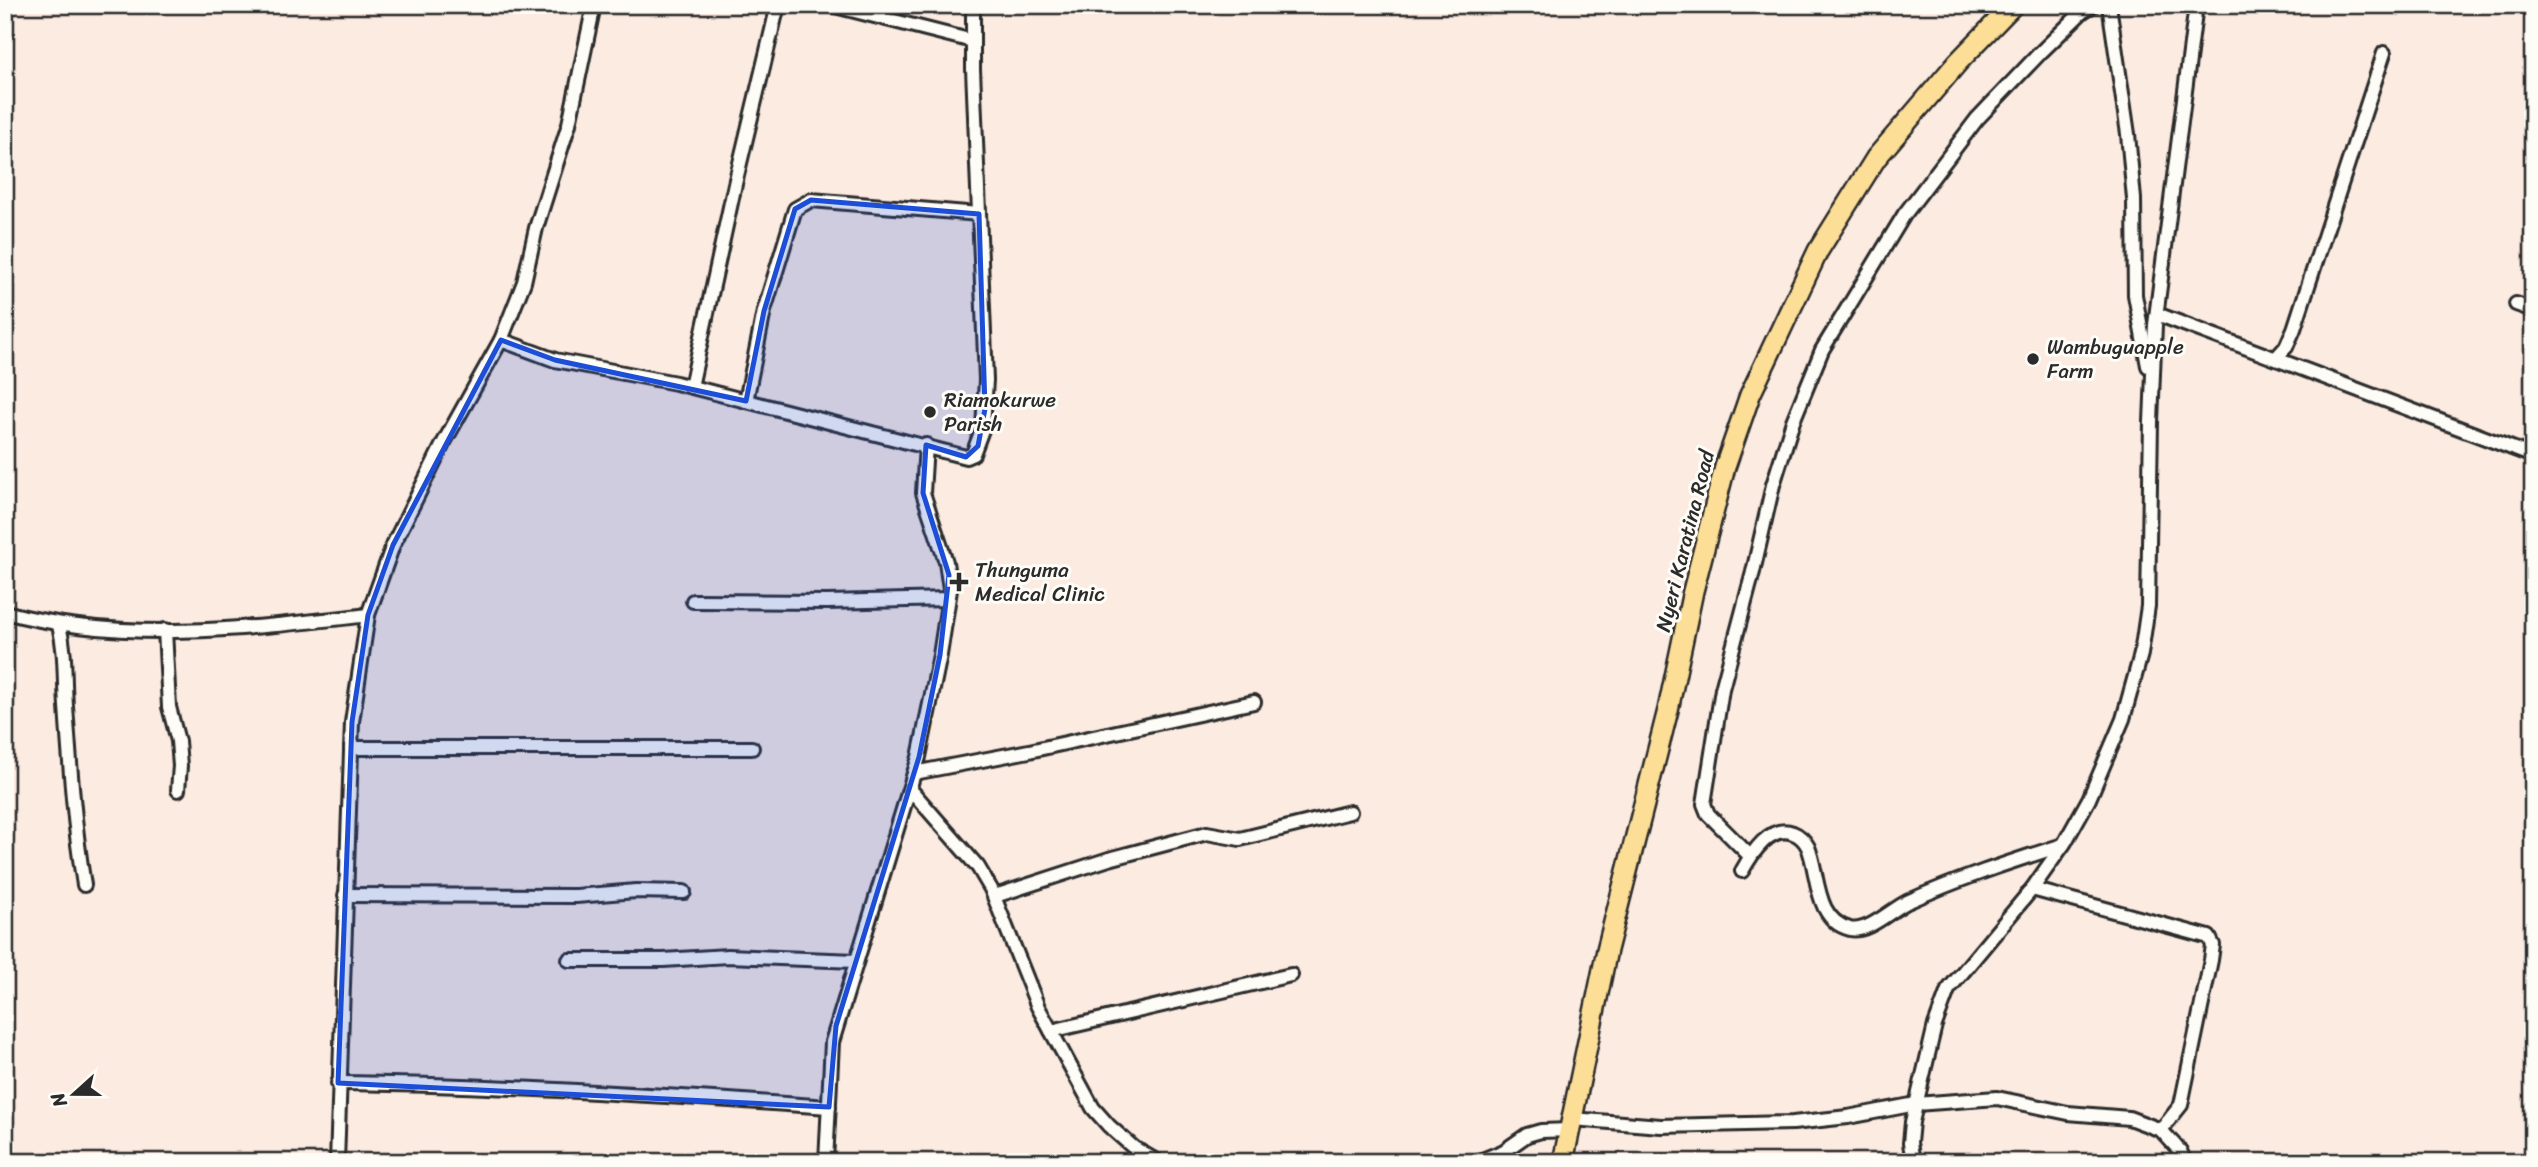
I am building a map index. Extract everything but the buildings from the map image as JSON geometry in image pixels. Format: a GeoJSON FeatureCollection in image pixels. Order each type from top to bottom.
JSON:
{"type":"FeatureCollection","features":[{"type":"Feature","properties":{"kind":"highway","name":"Nyeri Karatina Road"},"geometry":{"type":"LineString","coordinates":[[1563,1162],[1607,950],[1668,710],[1693,591],[1725,467],[1750,395],[1818,251],[1876,158],[1958,62],[2013,5]]}},
{"type":"Feature","properties":{"kind":"street"},"geometry":{"type":"LineString","coordinates":[[337,1162],[351,748],[355,691],[368,615],[393,545],[443,444],[501,340],[524,282],[536,228],[569,124],[594,5]]}},
{"type":"Feature","properties":{"kind":"street"},"geometry":{"type":"LineString","coordinates":[[691,387],[735,184],[778,5]]}},
{"type":"Feature","properties":{"kind":"street"},"geometry":{"type":"LineString","coordinates":[[831,5],[973,41]]}},
{"type":"Feature","properties":{"kind":"street"},"geometry":{"type":"LineString","coordinates":[[501,340],[555,360],[691,387],[966,457],[973,454],[983,427],[986,380],[973,5]]}},
{"type":"Feature","properties":{"kind":"street"},"geometry":{"type":"LineString","coordinates":[[1750,856],[1708,814],[1704,804],[1722,689],[1773,485],[1793,421],[1822,350],[1904,215],[1977,119],[2040,53],[2092,5]]}},
{"type":"Feature","properties":{"kind":"street"},"geometry":{"type":"LineString","coordinates":[[2109,5],[2128,134],[2134,199],[2135,295],[2152,391]]}},
{"type":"Feature","properties":{"kind":"street"},"geometry":{"type":"LineString","coordinates":[[1913,1162],[1910,1143],[1916,1104],[1935,1025],[1948,990],[2032,889],[2063,844],[2089,799],[2123,719],[2141,654],[2148,606],[2152,391],[2157,314],[2196,5]]}},
{"type":"Feature","properties":{"kind":"street"},"geometry":{"type":"LineString","coordinates":[[2276,358],[2286,347],[2294,329],[2384,53]]}},
{"type":"Feature","properties":{"kind":"street"},"geometry":{"type":"LineString","coordinates":[[746,401],[764,312],[795,209],[811,200],[979,214]]}},
{"type":"Feature","properties":{"kind":"street"},"geometry":{"type":"LineString","coordinates":[[2516,304],[2533,310]]}},
{"type":"Feature","properties":{"kind":"street"},"geometry":{"type":"LineString","coordinates":[[2157,314],[2533,456]]}},
{"type":"Feature","properties":{"kind":"street"},"geometry":{"type":"LineString","coordinates":[[826,1162],[832,1042],[910,789],[940,655],[948,598],[949,575],[946,562],[923,493],[926,445]]}},
{"type":"Feature","properties":{"kind":"street"},"geometry":{"type":"LineString","coordinates":[[692,601],[848,602],[948,598]]}},
{"type":"Feature","properties":{"kind":"street"},"geometry":{"type":"LineString","coordinates":[[5,612],[58,625],[127,631],[281,624],[368,615]]}},
{"type":"Feature","properties":{"kind":"street"},"geometry":{"type":"LineString","coordinates":[[58,625],[65,649],[66,704],[75,818],[84,885]]}},
{"type":"Feature","properties":{"kind":"street"},"geometry":{"type":"LineString","coordinates":[[165,631],[169,707],[180,766],[178,790]]}},
{"type":"Feature","properties":{"kind":"street"},"geometry":{"type":"LineString","coordinates":[[914,773],[1254,702]]}},
{"type":"Feature","properties":{"kind":"street"},"geometry":{"type":"LineString","coordinates":[[351,748],[752,748]]}},
{"type":"Feature","properties":{"kind":"street"},"geometry":{"type":"LineString","coordinates":[[910,789],[978,867],[995,896],[1024,974],[1093,1108],[1133,1148],[1158,1162]]}},
{"type":"Feature","properties":{"kind":"street"},"geometry":{"type":"LineString","coordinates":[[995,896],[1109,859],[1207,833],[1240,839],[1350,812]]}},
{"type":"Feature","properties":{"kind":"street"},"geometry":{"type":"LineString","coordinates":[[1742,871],[1750,856],[1777,831],[1786,830],[1798,835],[1808,846],[1826,911],[1837,922],[1851,929],[1866,927],[1904,904],[1957,880],[2063,844]]}},
{"type":"Feature","properties":{"kind":"street"},"geometry":{"type":"LineString","coordinates":[[2032,889],[2209,937],[2213,946],[2211,960],[2181,1105],[2161,1130]]}},
{"type":"Feature","properties":{"kind":"street"},"geometry":{"type":"LineString","coordinates":[[345,895],[576,895],[684,891]]}},
{"type":"Feature","properties":{"kind":"street"},"geometry":{"type":"LineString","coordinates":[[569,960],[663,960],[728,956],[856,961]]}},
{"type":"Feature","properties":{"kind":"street"},"geometry":{"type":"LineString","coordinates":[[1051,1031],[1291,975]]}},
{"type":"Feature","properties":{"kind":"street"},"geometry":{"type":"LineString","coordinates":[[338,1083],[456,1085],[829,1107]]}},
{"type":"Feature","properties":{"kind":"street"},"geometry":{"type":"LineString","coordinates":[[1477,1162],[1504,1151],[1527,1135],[1571,1125],[1737,1126],[1848,1117],[1916,1104],[1997,1098],[2068,1112],[2129,1118],[2161,1130],[2180,1151],[2185,1162]]}},
{"type":"Feature","properties":{"kind":"highlighted area"},"geometry":{"type":"Polygon","coordinates":[[[811,200],[979,214],[985,409],[978,446],[966,457],[926,445],[923,493],[949,575],[940,655],[919,757],[836,1026],[829,1107],[338,1083],[352,722],[368,615],[393,545],[501,340],[555,360],[746,401],[764,311],[795,209],[811,200]]]}},
{"type":"Feature","properties":{"kind":"place","name":"Wambuguapple Farm"},"geometry":{"type":"Point","coordinates":[2033,359]}},
{"type":"Feature","properties":{"kind":"place","name":"Riamokurwe Parish"},"geometry":{"type":"Point","coordinates":[930,412]}},
{"type":"Feature","properties":{"kind":"place","name":"Thunguma Medical Clinic"},"geometry":{"type":"Point","coordinates":[959,582]}}]}
